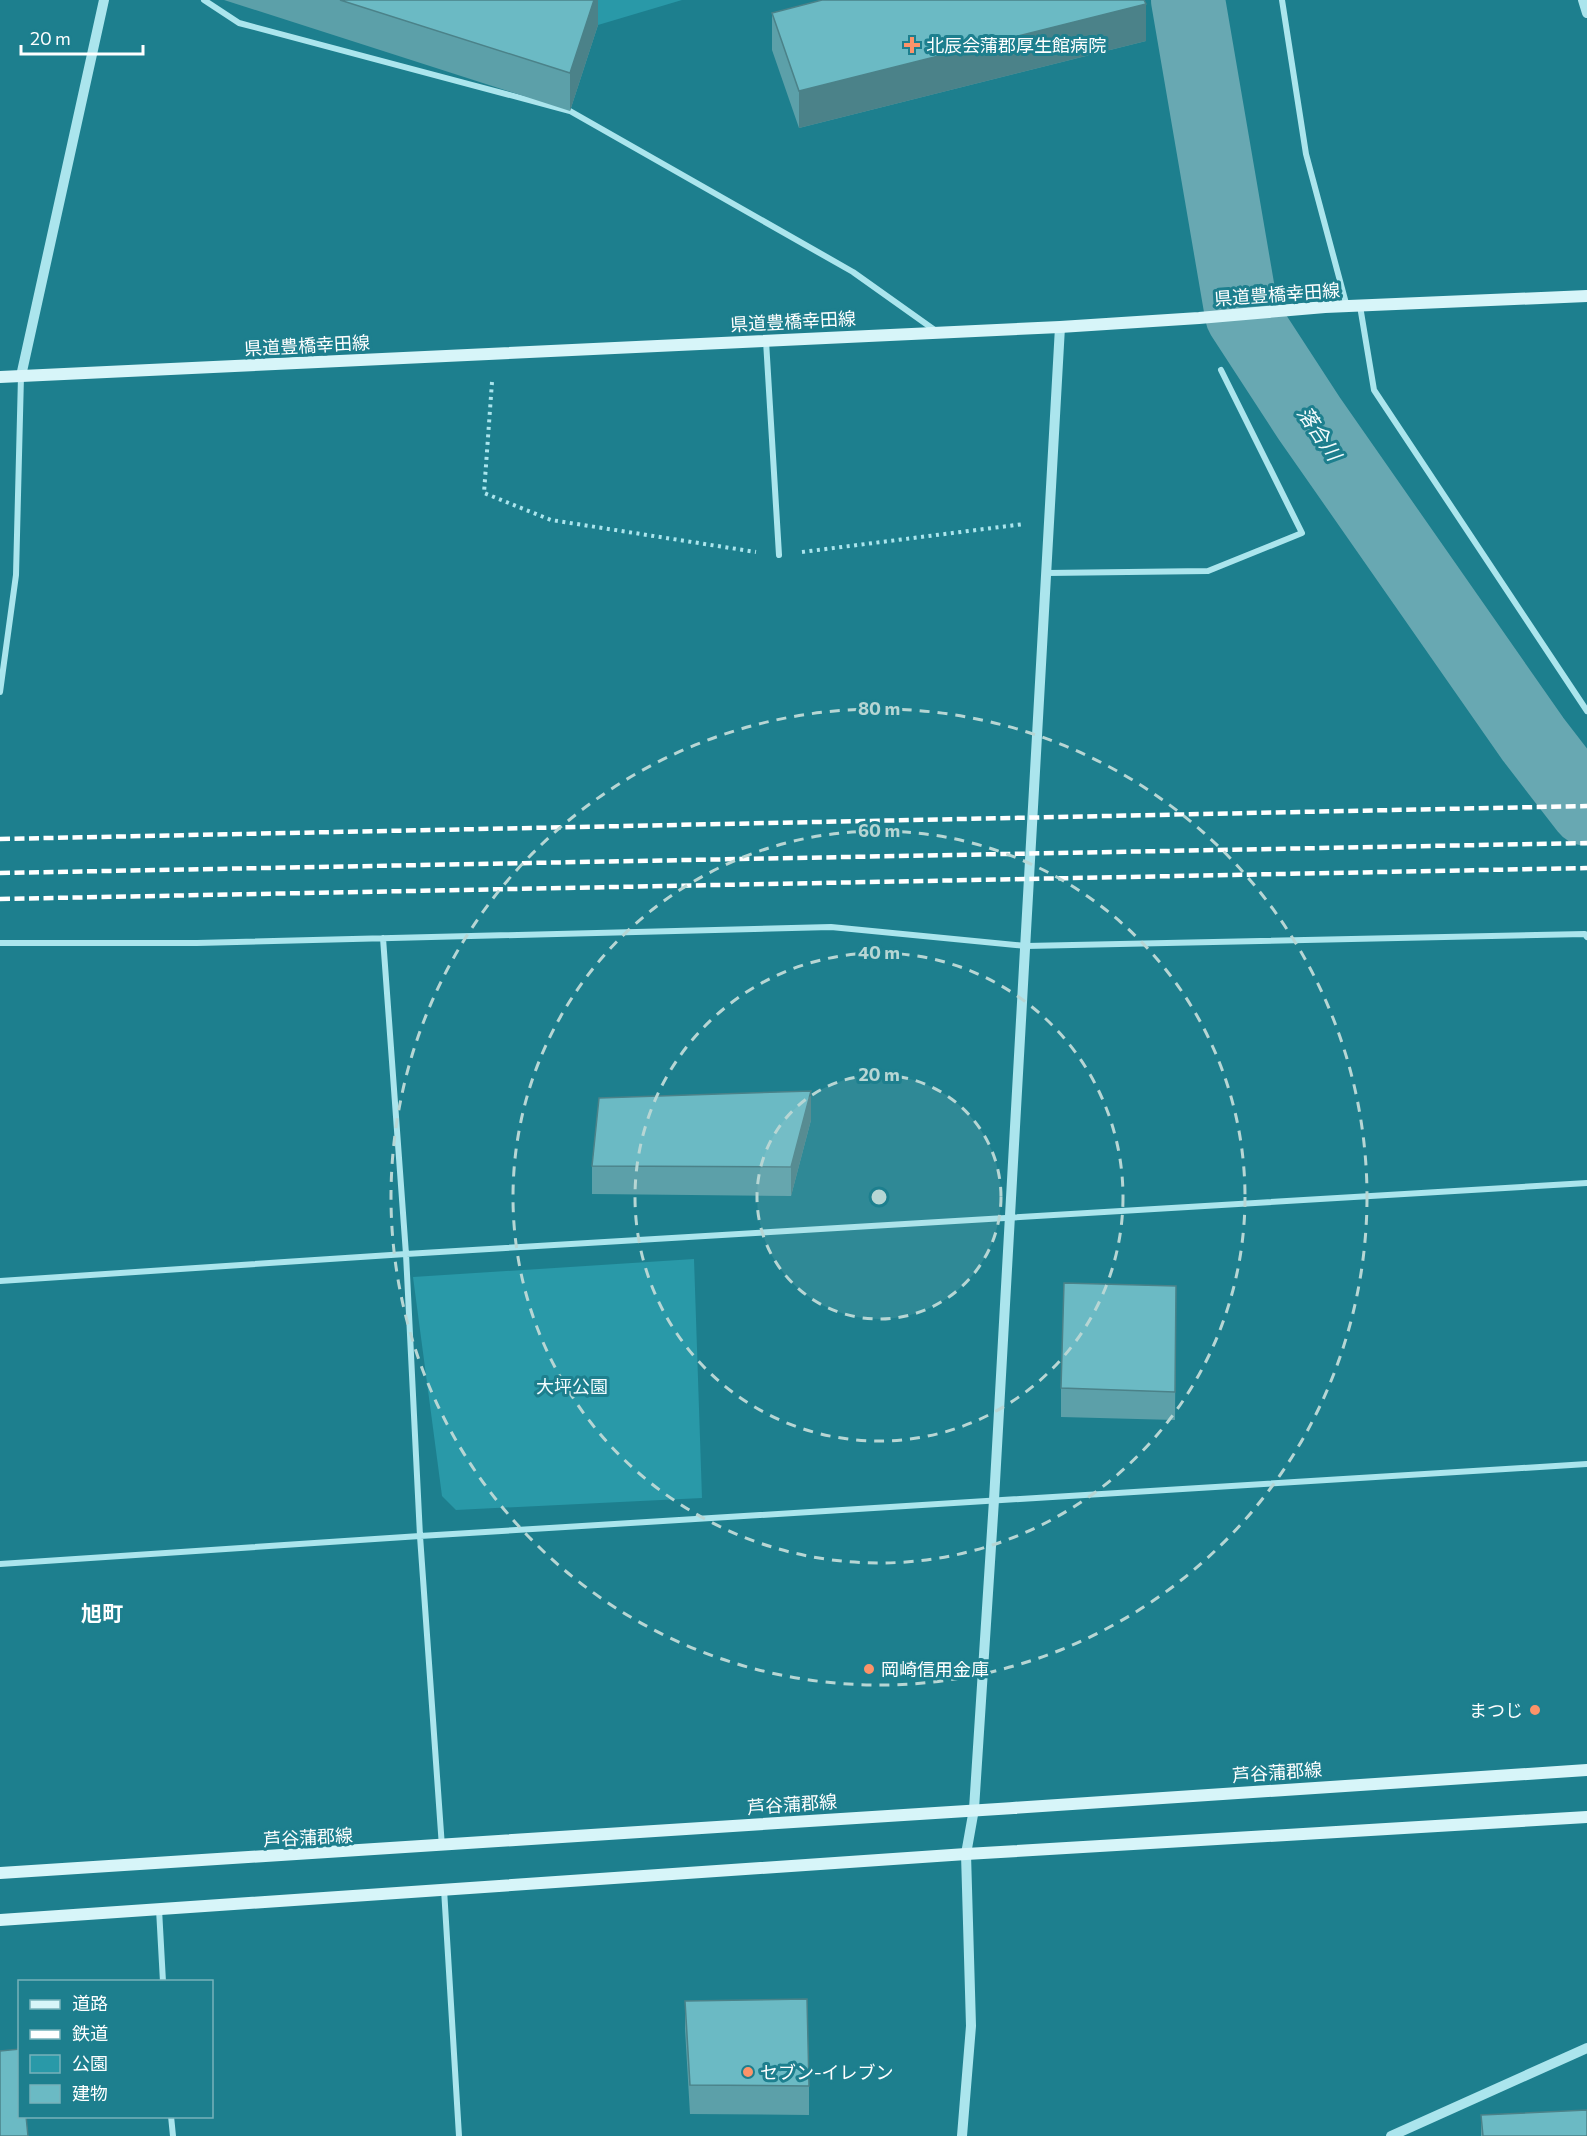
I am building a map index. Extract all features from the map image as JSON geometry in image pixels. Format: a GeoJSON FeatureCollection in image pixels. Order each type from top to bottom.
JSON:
{"type":"FeatureCollection","features":[{"type":"Feature","properties":{"kind":"main road","name":"県道豊橋幸田線"},"geometry":{"type":"LineString","coordinates":[[0,377],[1060,327],[1325,307],[1587,296]]}},
{"type":"Feature","properties":{"kind":"main road","name":"芦谷蒲郡線"},"geometry":{"type":"LineString","coordinates":[[0,1874],[442,1847],[974,1809],[1587,1770]]}},
{"type":"Feature","properties":{"kind":"main road"},"geometry":{"type":"LineString","coordinates":[[0,1920],[966,1854],[1587,1817]]}},
{"type":"Feature","properties":{"kind":"street"},"geometry":{"type":"LineString","coordinates":[[0,692],[16,575],[21,376],[104,0]]}},
{"type":"Feature","properties":{"kind":"street"},"geometry":{"type":"LineString","coordinates":[[204,0],[239,23],[570,111],[854,272],[938,332]]}},
{"type":"Feature","properties":{"kind":"street"},"geometry":{"type":"LineString","coordinates":[[1282,0],[1306,154],[1347,307]]}},
{"type":"Feature","properties":{"kind":"street"},"geometry":{"type":"LineString","coordinates":[[1583,0],[1587,13]]}},
{"type":"Feature","properties":{"kind":"street"},"geometry":{"type":"LineString","coordinates":[[1360,305],[1374,390],[1587,711]]}},
{"type":"Feature","properties":{"kind":"street"},"geometry":{"type":"LineString","coordinates":[[962,2136],[971,2026],[966,1854],[974,1809],[994,1500],[1060,327]]}},
{"type":"Feature","properties":{"kind":"street"},"geometry":{"type":"LineString","coordinates":[[766,341],[778,555]]}},
{"type":"Feature","properties":{"kind":"street"},"geometry":{"type":"LineString","coordinates":[[1047,573],[1208,571],[1302,533],[1221,370]]}},
{"type":"Feature","properties":{"kind":"street"},"geometry":{"type":"LineString","coordinates":[[0,944],[197,943],[831,927],[1026,946],[1585,934],[1587,937]]}},
{"type":"Feature","properties":{"kind":"street"},"geometry":{"type":"LineString","coordinates":[[383,938],[406,1254],[420,1536],[442,1847]]}},
{"type":"Feature","properties":{"kind":"street"},"geometry":{"type":"LineString","coordinates":[[0,1281],[406,1254],[1587,1183]]}},
{"type":"Feature","properties":{"kind":"street"},"geometry":{"type":"LineString","coordinates":[[0,1564],[1587,1464]]}},
{"type":"Feature","properties":{"kind":"street"},"geometry":{"type":"LineString","coordinates":[[444,1888],[459,2136]]}},
{"type":"Feature","properties":{"kind":"street"},"geometry":{"type":"LineString","coordinates":[[159,1909],[163,1980]]}},
{"type":"Feature","properties":{"kind":"street"},"geometry":{"type":"LineString","coordinates":[[1391,2136],[1587,2048]]}},
{"type":"Feature","properties":{"kind":"street"},"geometry":{"type":"LineString","coordinates":[[171,2118],[173,2136]]}},
{"type":"Feature","properties":{"kind":"path"},"geometry":{"type":"LineString","coordinates":[[494,354],[484,493],[551,520],[778,555],[1050,521]]}},
{"type":"Feature","properties":{"kind":"green space"},"geometry":{"type":"Polygon","coordinates":[[[534,0],[682,0],[598,25],[534,0]]]}},
{"type":"Feature","properties":{"kind":"green space","name":"大坪公園"},"geometry":{"type":"Polygon","coordinates":[[[694,1259],[702,1498],[456,1510],[442,1496],[413,1277],[694,1259]]]}},
{"type":"Feature","properties":{"kind":"building"},"geometry":{"type":"Polygon","coordinates":[[[340,0],[594,0],[570,73],[340,0]]]}},
{"type":"Feature","properties":{"kind":"building"},"geometry":{"type":"Polygon","coordinates":[[[822,0],[1144,0],[1146,4],[799,91],[772,13],[822,0]]]}},
{"type":"Feature","properties":{"kind":"building"},"geometry":{"type":"Polygon","coordinates":[[[811,1091],[791,1167],[592,1166],[599,1098],[811,1091]]]}},
{"type":"Feature","properties":{"kind":"building"},"geometry":{"type":"Polygon","coordinates":[[[1064,1283],[1176,1286],[1175,1392],[1061,1388],[1064,1283]]]}},
{"type":"Feature","properties":{"kind":"building","name":"セブン-イレブン"},"geometry":{"type":"Polygon","coordinates":[[[807,1999],[809,2086],[690,2085],[685,2001],[807,1999]]]}},
{"type":"Feature","properties":{"kind":"building"},"geometry":{"type":"Polygon","coordinates":[[[18,2049],[18,2118],[26,2118],[28,2136],[0,2136],[0,2051],[18,2049]]]}},
{"type":"Feature","properties":{"kind":"building"},"geometry":{"type":"Polygon","coordinates":[[[1587,2110],[1587,2136],[1483,2136],[1481,2115],[1587,2110]]]}},
{"type":"Feature","properties":{"kind":"waterway","name":"落合川"},"geometry":{"type":"LineString","coordinates":[[1188,0],[1242,315],[1309,418],[1533,739],[1587,809]]}},
{"type":"Feature","properties":{"kind":"railway"},"geometry":{"type":"LineString","coordinates":[[0,839],[1587,806]]}},
{"type":"Feature","properties":{"kind":"railway"},"geometry":{"type":"LineString","coordinates":[[0,873],[1587,843]]}},
{"type":"Feature","properties":{"kind":"railway"},"geometry":{"type":"LineString","coordinates":[[0,899],[1587,868]]}},
{"type":"Feature","properties":{"kind":"place","name":"北辰会蒲郡厚生館病院"},"geometry":{"type":"Point","coordinates":[912,45]}},
{"type":"Feature","properties":{"kind":"place","name":"岡崎信用金庫"},"geometry":{"type":"Point","coordinates":[869,1669]}},
{"type":"Feature","properties":{"kind":"place","name":"まつじ"},"geometry":{"type":"Point","coordinates":[1535,1710]}},
{"type":"Feature","properties":{"kind":"place","name":"セブン-イレブン"},"geometry":{"type":"Point","coordinates":[748,2072]}},
{"type":"Feature","properties":{"kind":"district","name":"旭町"},"geometry":{"type":"Point","coordinates":[102,1612]}}]}
